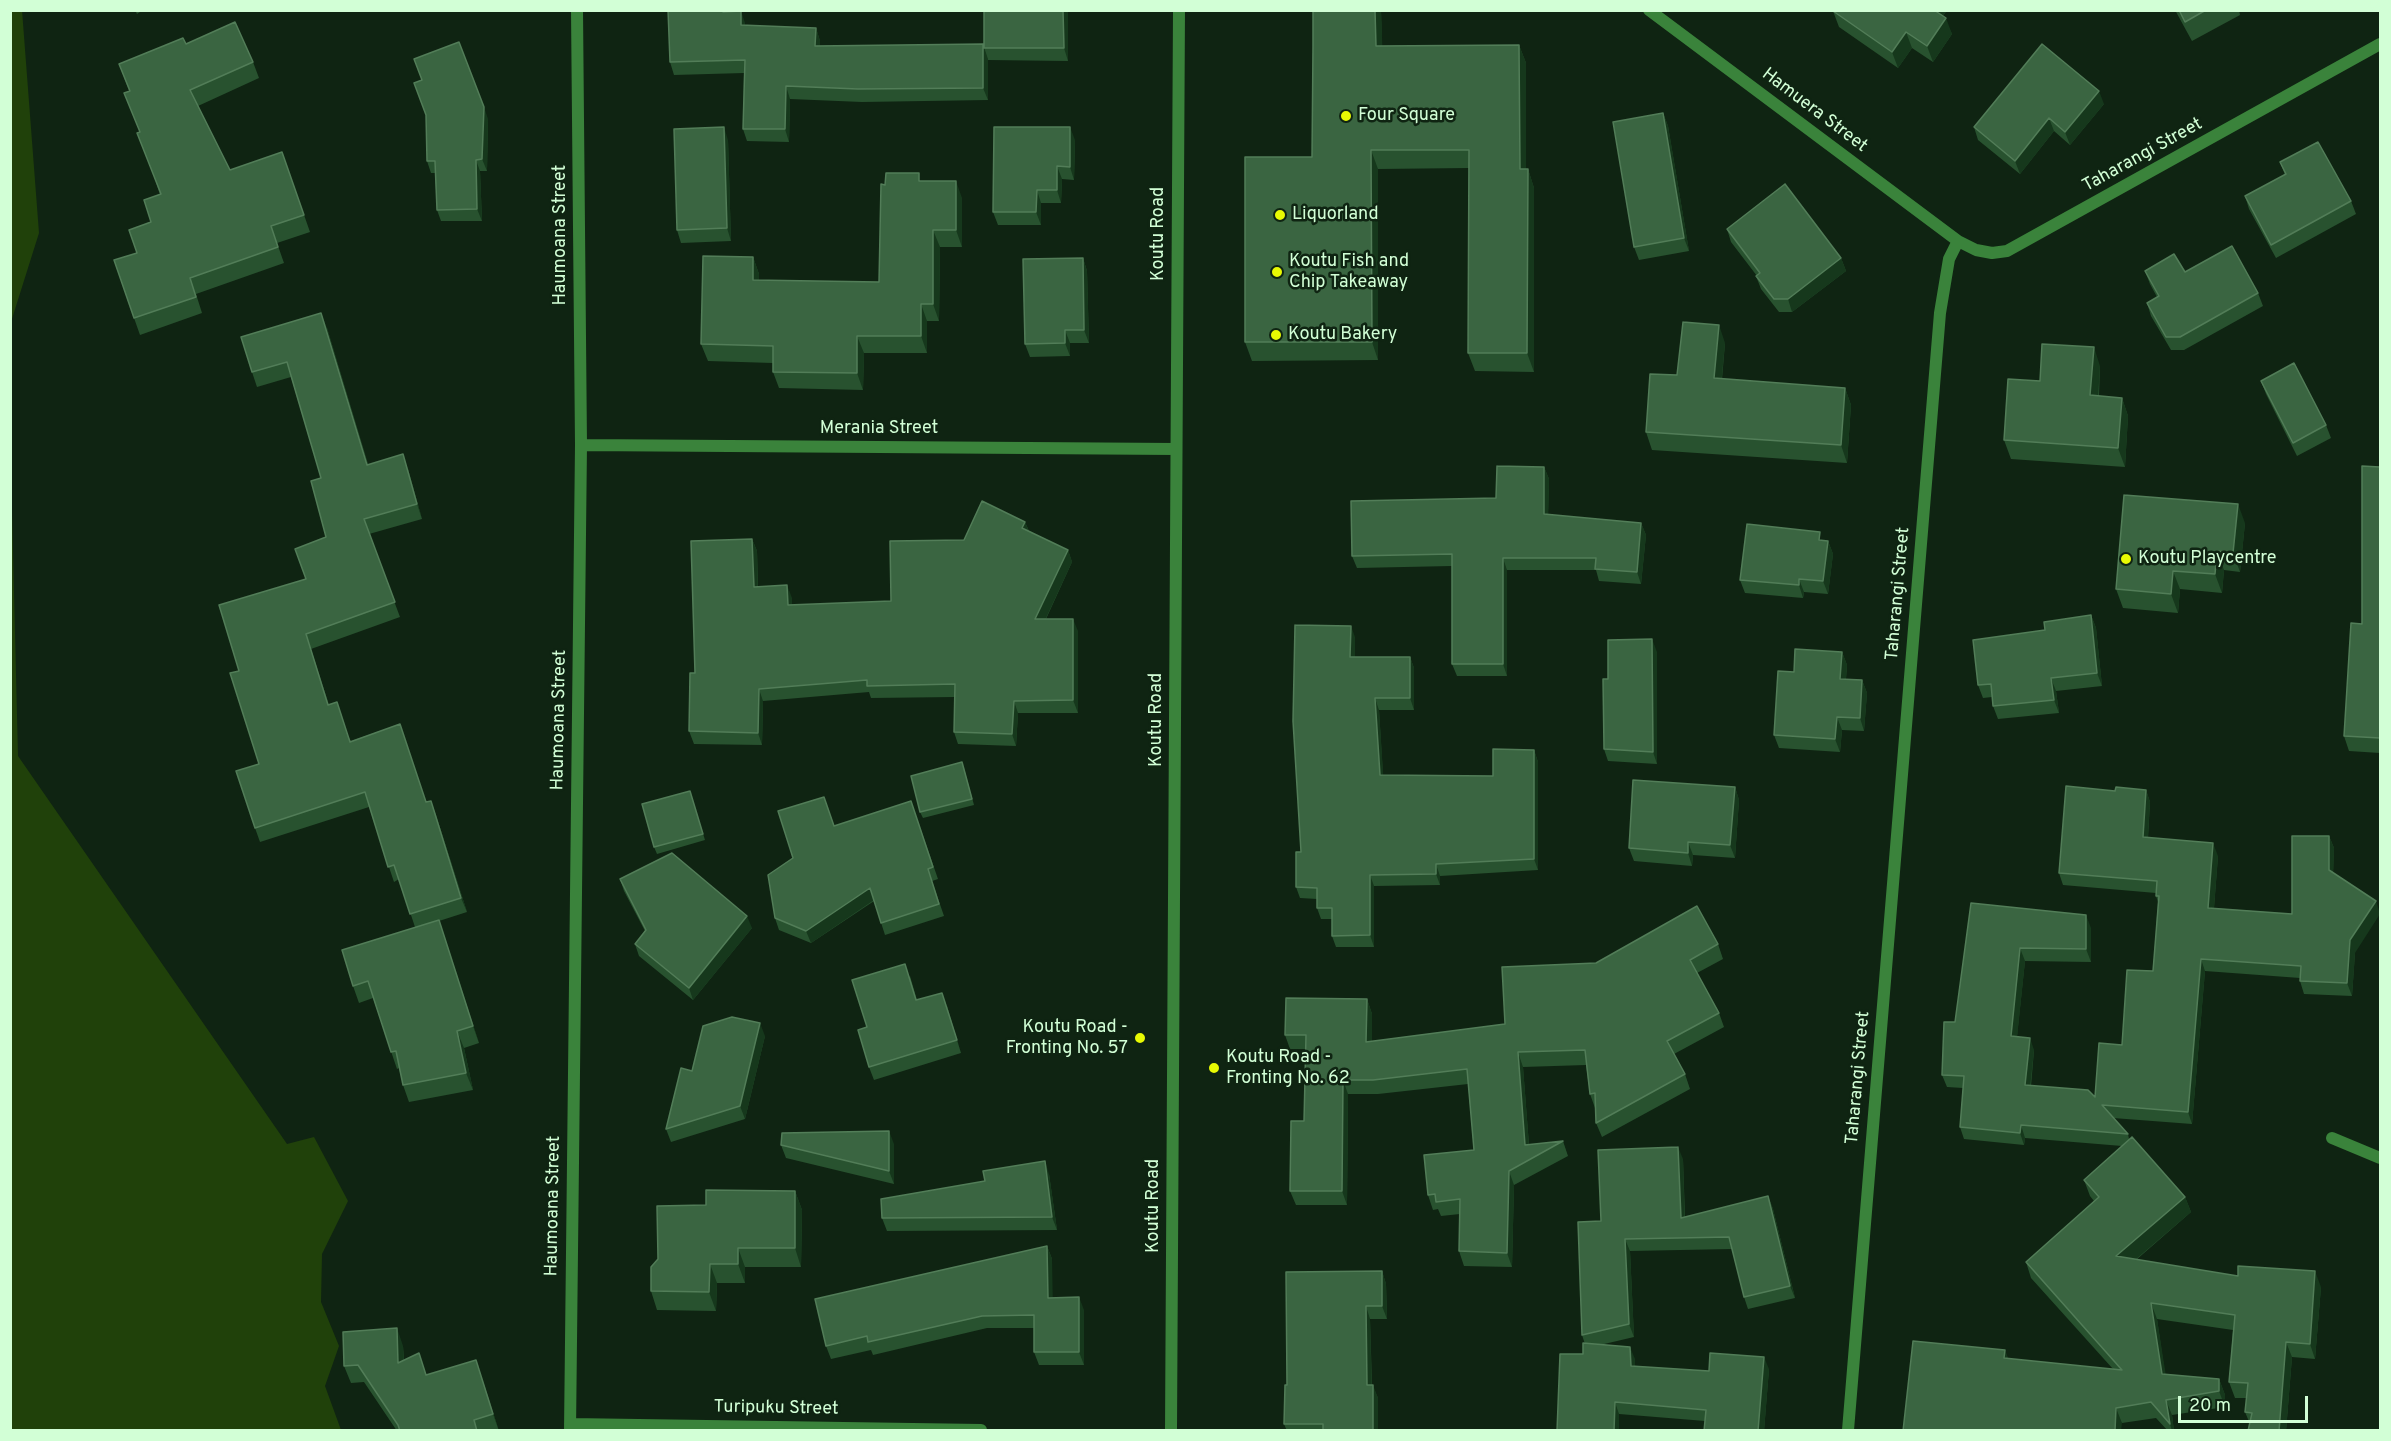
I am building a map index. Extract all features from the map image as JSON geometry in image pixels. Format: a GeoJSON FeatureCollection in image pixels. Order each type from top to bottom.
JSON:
{"type":"FeatureCollection","features":[{"type":"Feature","properties":{"kind":"street","name":"Haumoana Street"},"geometry":{"type":"LineString","coordinates":[[570,1427],[582,445],[577,10]]}},
{"type":"Feature","properties":{"kind":"street","name":"Koutu Road"},"geometry":{"type":"LineString","coordinates":[[1171,1431],[1179,10]]}},
{"type":"Feature","properties":{"kind":"street","name":"Hamuera Street"},"geometry":{"type":"LineString","coordinates":[[1648,10],[1958,241]]}},
{"type":"Feature","properties":{"kind":"street","name":"Taharangi Street"},"geometry":{"type":"LineString","coordinates":[[1848,1431],[1940,313],[1949,259],[1958,241],[1976,250],[1992,253],[2007,251],[2380,44]]}},
{"type":"Feature","properties":{"kind":"street","name":"Merania Street"},"geometry":{"type":"LineString","coordinates":[[582,445],[1176,449]]}},
{"type":"Feature","properties":{"kind":"street"},"geometry":{"type":"LineString","coordinates":[[2332,1138],[2380,1158]]}},
{"type":"Feature","properties":{"kind":"street","name":"Turipuku Street"},"geometry":{"type":"LineString","coordinates":[[570,1427],[981,1430]]}},
{"type":"Feature","properties":{"kind":"shaded area"},"geometry":{"type":"Polygon","coordinates":[[[22,10],[39,233],[11,322],[10,11],[22,10]]]}},
{"type":"Feature","properties":{"kind":"shaded area"},"geometry":{"type":"Polygon","coordinates":[[[10,427],[18,756],[287,1144],[314,1137],[348,1201],[322,1254],[321,1302],[339,1346],[325,1386],[341,1430],[11,1430],[10,427]]]}},
{"type":"Feature","properties":{"kind":"building"},"geometry":{"type":"Polygon","coordinates":[[[668,10],[741,11],[741,25],[816,28],[815,46],[983,44],[983,88],[858,89],[786,86],[785,129],[743,129],[745,60],[670,62],[668,10]]]}},
{"type":"Feature","properties":{"kind":"building"},"geometry":{"type":"Polygon","coordinates":[[[984,10],[1063,10],[1064,48],[984,48],[984,10]]]}},
{"type":"Feature","properties":{"kind":"building"},"geometry":{"type":"Polygon","coordinates":[[[1313,10],[1375,10],[1376,46],[1519,45],[1520,169],[1528,169],[1527,353],[1468,353],[1469,150],[1371,150],[1372,342],[1245,342],[1245,157],[1312,157],[1313,10]]]}},
{"type":"Feature","properties":{"kind":"building"},"geometry":{"type":"Polygon","coordinates":[[[1834,10],[1934,10],[1946,18],[1927,46],[1906,32],[1892,52],[1834,10]]]}},
{"type":"Feature","properties":{"kind":"building"},"geometry":{"type":"Polygon","coordinates":[[[2179,10],[2206,10],[2185,22],[2179,10]]]}},
{"type":"Feature","properties":{"kind":"building"},"geometry":{"type":"Polygon","coordinates":[[[235,22],[253,62],[190,90],[230,170],[282,152],[304,215],[271,226],[278,247],[190,278],[196,297],[134,318],[114,260],[137,253],[129,230],[151,222],[144,200],[161,194],[124,93],[130,91],[119,64],[183,38],[186,44],[235,22]]]}},
{"type":"Feature","properties":{"kind":"building"},"geometry":{"type":"Polygon","coordinates":[[[459,42],[484,107],[482,159],[476,160],[477,209],[437,210],[435,161],[427,161],[426,115],[414,83],[422,80],[414,59],[459,42]]]}},
{"type":"Feature","properties":{"kind":"building"},"geometry":{"type":"Polygon","coordinates":[[[2042,44],[2099,91],[2065,132],[2049,118],[2015,161],[1974,127],[2042,44]]]}},
{"type":"Feature","properties":{"kind":"building"},"geometry":{"type":"Polygon","coordinates":[[[1663,113],[1684,238],[1634,247],[1613,122],[1663,113]]]}},
{"type":"Feature","properties":{"kind":"building"},"geometry":{"type":"Polygon","coordinates":[[[724,127],[727,228],[677,230],[674,129],[724,127]]]}},
{"type":"Feature","properties":{"kind":"building"},"geometry":{"type":"Polygon","coordinates":[[[994,127],[1070,127],[1070,167],[1057,166],[1057,190],[1037,190],[1036,212],[993,212],[994,127]]]}},
{"type":"Feature","properties":{"kind":"building"},"geometry":{"type":"Polygon","coordinates":[[[2318,142],[2351,201],[2271,245],[2245,196],[2286,174],[2280,162],[2318,142]]]}},
{"type":"Feature","properties":{"kind":"building"},"geometry":{"type":"Polygon","coordinates":[[[886,173],[919,173],[919,181],[956,181],[956,230],[933,230],[933,304],[921,304],[921,336],[857,336],[857,373],[773,372],[773,346],[701,344],[703,256],[753,257],[753,280],[879,282],[881,184],[885,185],[886,173]]]}},
{"type":"Feature","properties":{"kind":"building"},"geometry":{"type":"Polygon","coordinates":[[[1785,184],[1841,258],[1788,299],[1774,299],[1756,276],[1760,273],[1727,229],[1785,184]]]}},
{"type":"Feature","properties":{"kind":"building"},"geometry":{"type":"Polygon","coordinates":[[[2232,246],[2258,293],[2180,337],[2166,337],[2147,303],[2159,296],[2145,271],[2174,254],[2185,272],[2232,246]]]}},
{"type":"Feature","properties":{"kind":"building"},"geometry":{"type":"Polygon","coordinates":[[[1083,258],[1084,330],[1065,330],[1065,343],[1025,344],[1023,259],[1083,258]]]}},
{"type":"Feature","properties":{"kind":"building"},"geometry":{"type":"Polygon","coordinates":[[[321,313],[367,465],[403,454],[417,504],[364,519],[395,602],[306,634],[328,705],[337,702],[350,742],[400,724],[426,802],[431,801],[461,898],[410,914],[394,865],[388,867],[365,792],[255,828],[236,771],[259,764],[230,673],[239,671],[219,605],[306,579],[295,549],[326,537],[311,481],[321,478],[287,362],[252,372],[241,337],[321,313]]]}},
{"type":"Feature","properties":{"kind":"building"},"geometry":{"type":"Polygon","coordinates":[[[1683,322],[1719,325],[1714,378],[1845,388],[1841,445],[1646,432],[1650,374],[1677,375],[1683,322]]]}},
{"type":"Feature","properties":{"kind":"building"},"geometry":{"type":"Polygon","coordinates":[[[2042,344],[2094,347],[2090,395],[2122,398],[2118,448],[2004,440],[2008,379],[2040,381],[2042,344]]]}},
{"type":"Feature","properties":{"kind":"building"},"geometry":{"type":"Polygon","coordinates":[[[2294,363],[2326,425],[2293,443],[2261,381],[2294,363]]]}},
{"type":"Feature","properties":{"kind":"building"},"geometry":{"type":"Polygon","coordinates":[[[1497,466],[1544,467],[1544,514],[1641,523],[1637,572],[1595,569],[1596,558],[1503,558],[1503,664],[1452,664],[1452,554],[1352,556],[1351,501],[1496,498],[1497,466]]]}},
{"type":"Feature","properties":{"kind":"building"},"geometry":{"type":"Polygon","coordinates":[[[2362,466],[2380,467],[2380,738],[2344,736],[2351,623],[2362,624],[2362,466]]]}},
{"type":"Feature","properties":{"kind":"building"},"geometry":{"type":"Polygon","coordinates":[[[2124,495],[2238,504],[2233,553],[2217,551],[2215,574],[2173,571],[2171,594],[2116,589],[2124,495]]]}},
{"type":"Feature","properties":{"kind":"building"},"geometry":{"type":"Polygon","coordinates":[[[982,501],[1025,522],[1022,528],[1068,550],[1035,619],[1073,619],[1073,700],[1014,701],[1012,734],[954,732],[955,684],[867,686],[867,680],[759,689],[758,733],[689,731],[690,673],[695,673],[691,541],[752,539],[754,587],[787,585],[788,605],[891,601],[890,541],[964,540],[982,501]]]}},
{"type":"Feature","properties":{"kind":"building"},"geometry":{"type":"Polygon","coordinates":[[[1747,524],[1820,532],[1819,540],[1828,541],[1823,581],[1799,579],[1799,585],[1740,580],[1747,524]]]}},
{"type":"Feature","properties":{"kind":"building"},"geometry":{"type":"Polygon","coordinates":[[[2091,615],[2097,673],[2051,678],[2054,700],[1993,706],[1991,684],[1978,685],[1973,640],[2045,630],[2044,622],[2091,615]]]}},
{"type":"Feature","properties":{"kind":"building"},"geometry":{"type":"Polygon","coordinates":[[[1295,625],[1351,626],[1350,657],[1410,657],[1410,698],[1375,698],[1380,775],[1493,776],[1493,749],[1534,750],[1534,859],[1436,864],[1436,874],[1370,875],[1370,935],[1332,936],[1332,908],[1317,908],[1317,888],[1296,887],[1296,852],[1301,852],[1293,721],[1295,625]]]}},
{"type":"Feature","properties":{"kind":"building"},"geometry":{"type":"Polygon","coordinates":[[[1652,639],[1653,752],[1604,749],[1603,679],[1608,679],[1608,640],[1652,639]]]}},
{"type":"Feature","properties":{"kind":"building"},"geometry":{"type":"Polygon","coordinates":[[[1795,649],[1842,652],[1840,679],[1862,680],[1860,718],[1837,717],[1835,739],[1774,735],[1778,671],[1794,672],[1795,649]]]}},
{"type":"Feature","properties":{"kind":"building"},"geometry":{"type":"Polygon","coordinates":[[[962,762],[972,799],[920,812],[911,776],[962,762]]]}},
{"type":"Feature","properties":{"kind":"building"},"geometry":{"type":"Polygon","coordinates":[[[1633,780],[1735,787],[1730,845],[1688,842],[1688,853],[1629,848],[1633,780]]]}},
{"type":"Feature","properties":{"kind":"building"},"geometry":{"type":"Polygon","coordinates":[[[2066,786],[2115,791],[2116,787],[2146,790],[2143,837],[2213,843],[2208,908],[2292,914],[2292,836],[2329,836],[2329,870],[2376,901],[2350,940],[2347,983],[2300,981],[2301,966],[2201,959],[2188,1112],[2102,1105],[2128,1134],[2021,1125],[2020,1133],[1960,1127],[1964,1076],[1942,1075],[1944,1022],[1955,1022],[1971,903],[2086,915],[2086,949],[2020,948],[2011,1036],[2030,1038],[2025,1085],[2088,1090],[2095,1097],[2099,1043],[2122,1045],[2127,970],[2153,971],[2159,896],[2156,896],[2157,881],[2059,873],[2066,786]]]}},
{"type":"Feature","properties":{"kind":"building"},"geometry":{"type":"Polygon","coordinates":[[[690,791],[703,834],[654,847],[642,804],[690,791]]]}},
{"type":"Feature","properties":{"kind":"building"},"geometry":{"type":"Polygon","coordinates":[[[824,797],[834,826],[911,801],[933,867],[928,869],[939,904],[881,923],[870,888],[806,931],[775,918],[768,875],[793,858],[778,811],[824,797]]]}},
{"type":"Feature","properties":{"kind":"building"},"geometry":{"type":"Polygon","coordinates":[[[672,853],[747,916],[689,988],[635,944],[646,930],[620,879],[672,853]]]}},
{"type":"Feature","properties":{"kind":"building"},"geometry":{"type":"Polygon","coordinates":[[[1697,906],[1718,944],[1690,960],[1719,1013],[1667,1041],[1685,1074],[1596,1123],[1595,1093],[1590,1094],[1585,1050],[1518,1052],[1525,1145],[1563,1141],[1509,1171],[1507,1253],[1459,1251],[1460,1199],[1436,1202],[1435,1194],[1428,1195],[1424,1155],[1474,1150],[1467,1069],[1373,1080],[1343,1080],[1342,1191],[1290,1191],[1291,1121],[1304,1121],[1306,1035],[1285,1035],[1286,998],[1367,999],[1366,1042],[1505,1024],[1502,967],[1596,963],[1697,906]]]}},
{"type":"Feature","properties":{"kind":"building"},"geometry":{"type":"Polygon","coordinates":[[[439,920],[473,1026],[457,1031],[466,1073],[403,1085],[396,1051],[391,1052],[368,981],[353,986],[342,950],[439,920]]]}},
{"type":"Feature","properties":{"kind":"building"},"geometry":{"type":"Polygon","coordinates":[[[905,964],[916,1000],[942,993],[957,1040],[869,1067],[858,1030],[867,1027],[852,980],[905,964]]]}},
{"type":"Feature","properties":{"kind":"building"},"geometry":{"type":"Polygon","coordinates":[[[732,1017],[760,1023],[740,1106],[666,1129],[681,1068],[692,1071],[703,1026],[732,1017]]]}},
{"type":"Feature","properties":{"kind":"building"},"geometry":{"type":"Polygon","coordinates":[[[889,1131],[889,1171],[781,1145],[782,1133],[889,1131]]]}},
{"type":"Feature","properties":{"kind":"building"},"geometry":{"type":"Polygon","coordinates":[[[2132,1137],[2185,1197],[2116,1256],[2238,1276],[2238,1266],[2315,1271],[2310,1344],[2286,1342],[2279,1431],[2248,1431],[2252,1413],[2245,1412],[2248,1383],[2229,1382],[2235,1315],[2151,1303],[2162,1374],[2219,1379],[2219,1391],[2166,1400],[2170,1424],[2151,1402],[2116,1408],[2115,1431],[1903,1431],[1913,1341],[2005,1350],[2004,1358],[2122,1370],[2026,1262],[2099,1197],[2084,1180],[2132,1137]]]}},
{"type":"Feature","properties":{"kind":"building"},"geometry":{"type":"Polygon","coordinates":[[[1678,1147],[1681,1218],[1768,1196],[1790,1286],[1744,1297],[1729,1237],[1625,1239],[1629,1324],[1582,1335],[1578,1222],[1601,1221],[1598,1150],[1678,1147]]]}},
{"type":"Feature","properties":{"kind":"building"},"geometry":{"type":"Polygon","coordinates":[[[1045,1161],[1052,1217],[882,1218],[881,1199],[985,1181],[983,1171],[1045,1161]]]}},
{"type":"Feature","properties":{"kind":"building"},"geometry":{"type":"Polygon","coordinates":[[[706,1190],[795,1191],[795,1248],[738,1248],[738,1264],[710,1264],[709,1292],[651,1291],[651,1267],[658,1259],[657,1206],[706,1205],[706,1190]]]}},
{"type":"Feature","properties":{"kind":"building"},"geometry":{"type":"Polygon","coordinates":[[[1047,1246],[1048,1298],[1079,1297],[1079,1352],[1034,1352],[1034,1315],[982,1316],[868,1342],[867,1336],[826,1346],[815,1299],[1047,1246]]]}},
{"type":"Feature","properties":{"kind":"building"},"geometry":{"type":"Polygon","coordinates":[[[1382,1271],[1382,1306],[1366,1306],[1367,1385],[1373,1385],[1373,1431],[1323,1431],[1323,1424],[1284,1424],[1285,1385],[1287,1385],[1286,1272],[1382,1271]]]}},
{"type":"Feature","properties":{"kind":"building"},"geometry":{"type":"Polygon","coordinates":[[[397,1328],[398,1363],[419,1353],[426,1375],[476,1360],[493,1414],[474,1420],[477,1431],[400,1431],[358,1365],[344,1366],[343,1332],[397,1328]]]}},
{"type":"Feature","properties":{"kind":"building"},"geometry":{"type":"Polygon","coordinates":[[[1583,1343],[1630,1347],[1631,1366],[1709,1371],[1710,1353],[1764,1357],[1758,1431],[1704,1431],[1706,1410],[1615,1402],[1614,1431],[1557,1431],[1560,1354],[1583,1354],[1583,1343]]]}},
{"type":"Feature","properties":{"kind":"place","name":"Four Square"},"geometry":{"type":"Point","coordinates":[1346,116]}},
{"type":"Feature","properties":{"kind":"place","name":"Liquorland"},"geometry":{"type":"Point","coordinates":[1280,215]}},
{"type":"Feature","properties":{"kind":"place","name":"Koutu Fish and Chip Takeaway"},"geometry":{"type":"Point","coordinates":[1277,272]}},
{"type":"Feature","properties":{"kind":"place","name":"Koutu Bakery"},"geometry":{"type":"Point","coordinates":[1276,335]}},
{"type":"Feature","properties":{"kind":"place","name":"Koutu Playcentre"},"geometry":{"type":"Point","coordinates":[2126,559]}},
{"type":"Feature","properties":{"kind":"place","name":"Koutu Road - Fronting No. 57"},"geometry":{"type":"Point","coordinates":[1140,1038]}},
{"type":"Feature","properties":{"kind":"place","name":"Koutu Road - Fronting No. 62"},"geometry":{"type":"Point","coordinates":[1214,1068]}}]}
